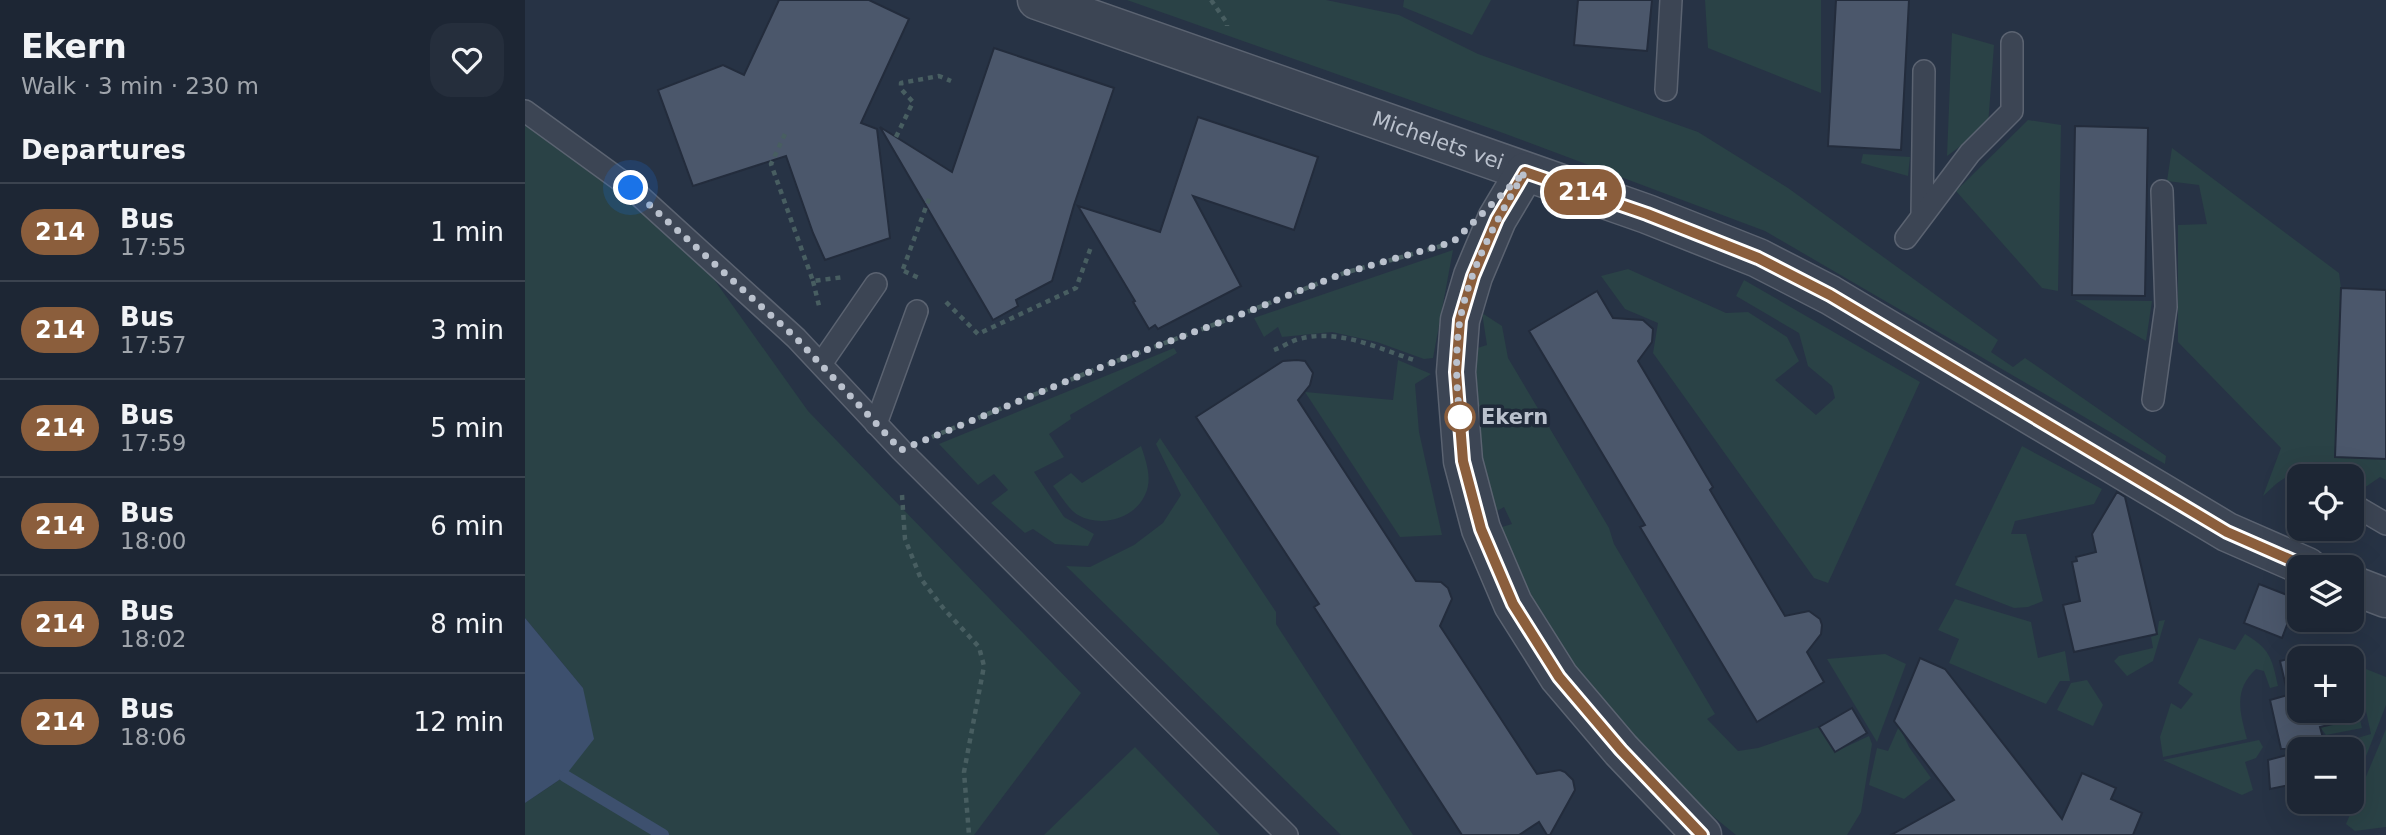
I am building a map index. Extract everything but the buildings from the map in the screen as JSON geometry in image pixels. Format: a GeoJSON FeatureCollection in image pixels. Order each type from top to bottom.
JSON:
{"type":"FeatureCollection","features":[{"type":"Feature","properties":{"kind":"street","name":"Michelets vei"},"geometry":{"type":"LineString","coordinates":[[1037,0],[1647,214],[1758,258],[1830,295],[2227,532],[2287,558]]}},
{"type":"Feature","properties":{"kind":"street"},"geometry":{"type":"LineString","coordinates":[[1525,172],[1497,219],[1473,276],[1460,320],[1456,372],[1463,461],[1481,529],[1513,604],[1559,677],[1621,750],[1702,835]]}},
{"type":"Feature","properties":{"kind":"street"},"geometry":{"type":"LineString","coordinates":[[2364,590],[2386,598]]}},
{"type":"Feature","properties":{"kind":"lane"},"geometry":{"type":"LineString","coordinates":[[1665,90],[1671,0]]}},
{"type":"Feature","properties":{"kind":"lane"},"geometry":{"type":"LineString","coordinates":[[1906,238],[1970,153],[2012,111],[2012,43]]}},
{"type":"Feature","properties":{"kind":"lane"},"geometry":{"type":"LineString","coordinates":[[1923,215],[1924,71]]}},
{"type":"Feature","properties":{"kind":"lane"},"geometry":{"type":"LineString","coordinates":[[525,111],[631,188],[796,338],[901,450],[1287,835]]}},
{"type":"Feature","properties":{"kind":"lane"},"geometry":{"type":"LineString","coordinates":[[2153,400],[2167,307],[2162,191]]}},
{"type":"Feature","properties":{"kind":"lane"},"geometry":{"type":"LineString","coordinates":[[821,364],[883,277]]}},
{"type":"Feature","properties":{"kind":"lane"},"geometry":{"type":"LineString","coordinates":[[876,424],[917,311]]}},
{"type":"Feature","properties":{"kind":"lane"},"geometry":{"type":"LineString","coordinates":[[2364,511],[2386,524]]}},
{"type":"Feature","properties":{"kind":"path"},"geometry":{"type":"LineString","coordinates":[[1211,0],[1227,23]]}},
{"type":"Feature","properties":{"kind":"path"},"geometry":{"type":"LineString","coordinates":[[896,137],[913,102],[901,89],[901,83],[939,76],[951,81]]}},
{"type":"Feature","properties":{"kind":"path"},"geometry":{"type":"LineString","coordinates":[[785,134],[771,164],[813,281],[852,276]]}},
{"type":"Feature","properties":{"kind":"path"},"geometry":{"type":"LineString","coordinates":[[903,270],[930,197]]}},
{"type":"Feature","properties":{"kind":"path"},"geometry":{"type":"LineString","coordinates":[[969,835],[964,772],[984,666],[979,647],[921,579],[905,539],[901,450],[1106,365],[1344,273],[1453,242]]}},
{"type":"Feature","properties":{"kind":"path"},"geometry":{"type":"LineString","coordinates":[[943,299],[978,334],[1076,288],[1091,247]]}},
{"type":"Feature","properties":{"kind":"path"},"geometry":{"type":"LineString","coordinates":[[883,277],[903,270],[925,281]]}},
{"type":"Feature","properties":{"kind":"path"},"geometry":{"type":"LineString","coordinates":[[1274,350],[1297,339],[1315,336],[1358,339],[1423,364],[1456,372]]}},
{"type":"Feature","properties":{"kind":"green space"},"geometry":{"type":"Polygon","coordinates":[[[1127,0],[1326,0],[1399,15],[1478,54],[1698,132],[1788,188],[1998,340],[1991,352],[2013,367],[2025,358],[2166,456],[2165,464],[1765,231],[1495,130],[1127,0]]]}},
{"type":"Feature","properties":{"kind":"green space"},"geometry":{"type":"Polygon","coordinates":[[[1404,0],[1491,0],[1472,35],[1403,7],[1404,0]]]}},
{"type":"Feature","properties":{"kind":"green space"},"geometry":{"type":"Polygon","coordinates":[[[1705,0],[1821,0],[1821,93],[1708,48],[1705,0]]]}},
{"type":"Feature","properties":{"kind":"green space"},"geometry":{"type":"Polygon","coordinates":[[[1952,33],[1994,45],[1988,126],[1947,156],[1952,33]]]}},
{"type":"Feature","properties":{"kind":"green space"},"geometry":{"type":"Polygon","coordinates":[[[525,104],[673,222],[808,411],[1081,693],[974,835],[525,835],[525,803],[565,776],[583,688],[525,618],[525,104]]]}},
{"type":"Feature","properties":{"kind":"green space"},"geometry":{"type":"Polygon","coordinates":[[[2028,120],[2061,125],[2058,291],[2042,288],[1956,191],[2028,120]]]}},
{"type":"Feature","properties":{"kind":"green space"},"geometry":{"type":"Polygon","coordinates":[[[2172,148],[2339,273],[2341,288],[2335,456],[2386,459],[2386,480],[2380,477],[2364,488],[2364,464],[2287,464],[2287,478],[2263,496],[2281,448],[2178,342],[2178,225],[2207,224],[2199,185],[2167,181],[2172,148]]]}},
{"type":"Feature","properties":{"kind":"green space"},"geometry":{"type":"Polygon","coordinates":[[[1863,154],[1910,157],[1908,176],[1861,163],[1863,154]]]}},
{"type":"Feature","properties":{"kind":"green space"},"geometry":{"type":"Polygon","coordinates":[[[1453,250],[1433,358],[1424,359],[1377,342],[1332,332],[1282,337],[1278,327],[1264,337],[1254,318],[1453,250]]]}},
{"type":"Feature","properties":{"kind":"green space"},"geometry":{"type":"Polygon","coordinates":[[[1628,269],[1726,313],[1748,312],[1787,337],[1799,361],[1775,380],[1816,415],[1835,398],[1832,386],[1808,366],[1799,333],[1736,296],[1744,280],[1920,382],[1828,583],[1814,578],[1653,353],[1658,323],[1625,309],[1601,276],[1628,269]]]}},
{"type":"Feature","properties":{"kind":"green space"},"geometry":{"type":"Polygon","coordinates":[[[2075,300],[2152,301],[2146,341],[2075,300]]]}},
{"type":"Feature","properties":{"kind":"green space"},"geometry":{"type":"Polygon","coordinates":[[[1482,313],[1502,326],[1508,358],[1715,714],[1707,719],[1738,751],[1758,748],[1819,727],[1835,752],[1869,736],[1872,744],[1861,812],[1847,835],[1736,835],[1693,800],[1584,680],[1532,603],[1495,515],[1502,527],[1512,524],[1504,507],[1490,515],[1474,434],[1474,349],[1487,345],[1482,313]]]}},
{"type":"Feature","properties":{"kind":"green space"},"geometry":{"type":"Polygon","coordinates":[[[1174,348],[1177,353],[1070,415],[1071,419],[1049,434],[1064,457],[1034,472],[1064,517],[1094,534],[1088,546],[1055,544],[1033,529],[1025,533],[991,503],[1008,490],[994,474],[978,485],[939,444],[1174,348]]]}},
{"type":"Feature","properties":{"kind":"green space"},"geometry":{"type":"Polygon","coordinates":[[[1398,360],[1431,374],[1415,384],[1419,432],[1442,535],[1400,537],[1305,392],[1393,400],[1398,360]]]}},
{"type":"Feature","properties":{"kind":"green space"},"geometry":{"type":"Polygon","coordinates":[[[1160,438],[1276,612],[1276,624],[1413,835],[1341,835],[1066,566],[1090,567],[1134,545],[1163,523],[1181,495],[1156,444],[1160,438]]]}},
{"type":"Feature","properties":{"kind":"green space"},"geometry":{"type":"Polygon","coordinates":[[[1141,446],[1148,470],[1147,489],[1140,503],[1125,515],[1106,521],[1087,519],[1071,509],[1053,486],[1071,473],[1082,483],[1141,446]]]}},
{"type":"Feature","properties":{"kind":"green space"},"geometry":{"type":"Polygon","coordinates":[[[2022,446],[2102,489],[2094,504],[2015,521],[2011,534],[2026,534],[2043,601],[2028,607],[2014,608],[1955,585],[2022,446]]]}},
{"type":"Feature","properties":{"kind":"green space"},"geometry":{"type":"Polygon","coordinates":[[[1955,599],[2031,622],[2038,658],[2065,651],[2070,681],[2060,681],[2046,704],[1949,663],[1959,639],[1938,630],[1955,599]]]}},
{"type":"Feature","properties":{"kind":"green space"},"geometry":{"type":"Polygon","coordinates":[[[2165,620],[2153,661],[2127,676],[2114,661],[2119,656],[2153,648],[2151,637],[2157,635],[2159,621],[2165,620]]]}},
{"type":"Feature","properties":{"kind":"green space"},"geometry":{"type":"Polygon","coordinates":[[[2245,634],[2269,655],[2278,686],[2270,688],[2264,671],[2256,669],[2244,685],[2240,702],[2247,739],[2163,757],[2160,737],[2171,703],[2181,709],[2193,694],[2178,683],[2199,638],[2235,650],[2245,634]]]}},
{"type":"Feature","properties":{"kind":"green space"},"geometry":{"type":"Polygon","coordinates":[[[1885,654],[1906,664],[1877,742],[1827,659],[1885,654]]]}},
{"type":"Feature","properties":{"kind":"green space"},"geometry":{"type":"Polygon","coordinates":[[[2364,668],[2386,677],[2386,705],[2364,761],[2364,737],[2361,737],[2371,734],[2364,702],[2364,668]]]}},
{"type":"Feature","properties":{"kind":"green space"},"geometry":{"type":"Polygon","coordinates":[[[2087,680],[2103,705],[2093,726],[2057,710],[2071,683],[2087,680]]]}},
{"type":"Feature","properties":{"kind":"green space"},"geometry":{"type":"Polygon","coordinates":[[[2337,723],[2361,723],[2362,728],[2326,735],[2320,727],[2337,723]]]}},
{"type":"Feature","properties":{"kind":"green space"},"geometry":{"type":"Polygon","coordinates":[[[1899,726],[1909,747],[1931,778],[1904,799],[1869,785],[1877,748],[1888,751],[1899,726]]]}},
{"type":"Feature","properties":{"kind":"green space"},"geometry":{"type":"Polygon","coordinates":[[[2386,729],[2386,827],[2355,831],[2346,824],[2350,814],[2364,814],[2364,781],[2386,729]]]}},
{"type":"Feature","properties":{"kind":"green space"},"geometry":{"type":"Polygon","coordinates":[[[2259,740],[2263,747],[2256,758],[2245,762],[2253,790],[2242,795],[2163,760],[2259,740]]]}},
{"type":"Feature","properties":{"kind":"green space"},"geometry":{"type":"Polygon","coordinates":[[[1135,747],[1220,835],[1044,835],[1135,747]]]}},
{"type":"Feature","properties":{"kind":"water"},"geometry":{"type":"Polygon","coordinates":[[[525,618],[583,688],[594,739],[565,776],[525,803],[525,618]]]}},
{"type":"Feature","properties":{"kind":"waterway"},"geometry":{"type":"LineString","coordinates":[[565,776],[663,835]]}},
{"type":"Feature","properties":{"kind":"bus line","name":"214"},"geometry":{"type":"LineString","coordinates":[[1702,835],[1621,750],[1559,677],[1513,604],[1481,529],[1463,461],[1456,372],[1460,320],[1473,276],[1497,219],[1525,172],[1647,214],[1758,258],[1830,295],[2227,532],[2287,559]]}},
{"type":"Feature","properties":{"kind":"place","name":"Ekern"},"geometry":{"type":"Point","coordinates":[1460,417]}},
{"type":"Feature","properties":{"kind":"route"},"geometry":{"type":"LineString","coordinates":[[631,188],[796,338],[901,450],[1106,365],[1344,273],[1453,242],[1525,172],[1497,219],[1473,276],[1460,320],[1456,372],[1460,417]]}}]}
